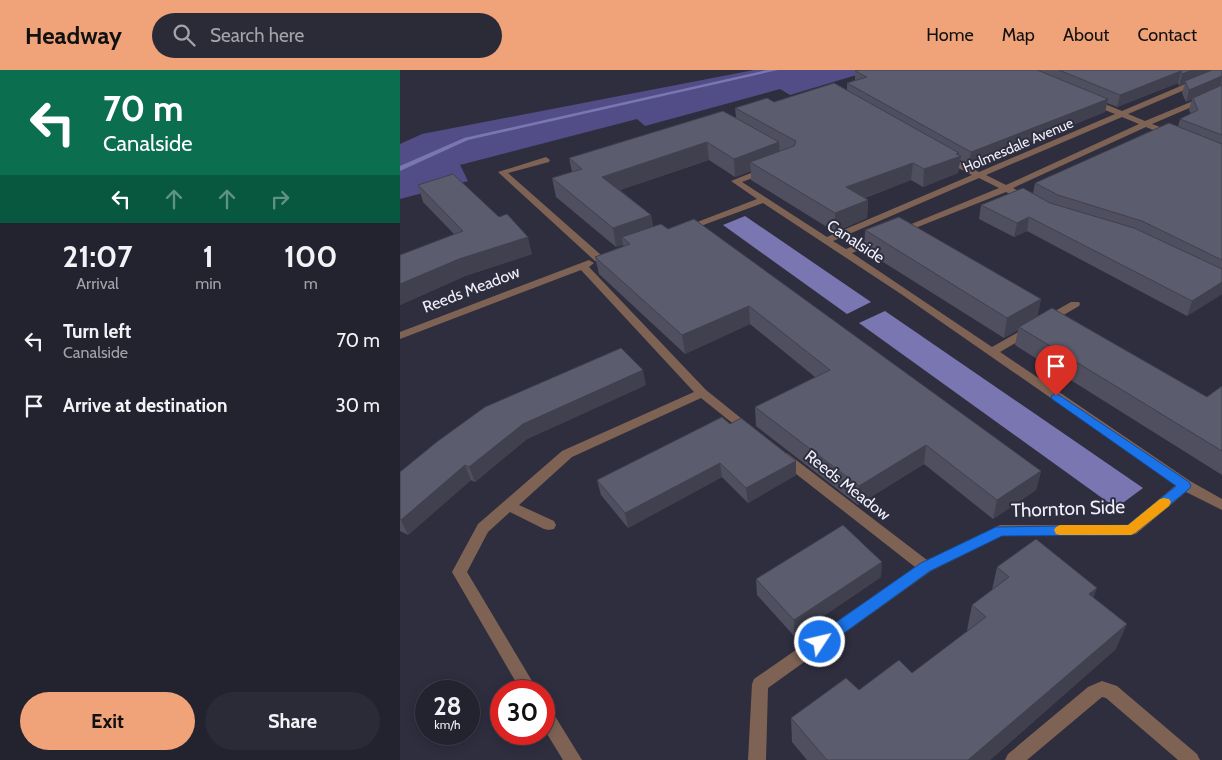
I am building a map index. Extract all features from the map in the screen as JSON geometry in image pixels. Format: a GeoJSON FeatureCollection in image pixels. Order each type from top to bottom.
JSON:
{"type":"FeatureCollection","features":[{"type":"Feature","properties":{"kind":"street","name":"Holmesdale Avenue"},"geometry":{"type":"LineString","coordinates":[[825,241],[1222,72]]}},
{"type":"Feature","properties":{"kind":"street","name":"Holmesdale Avenue"},"geometry":{"type":"LineString","coordinates":[[844,253],[1007,188],[1145,124],[1222,91]]}},
{"type":"Feature","properties":{"kind":"street"},"geometry":{"type":"LineString","coordinates":[[1084,98],[1185,140]]}},
{"type":"Feature","properties":{"kind":"street"},"geometry":{"type":"LineString","coordinates":[[937,152],[1036,205]]}},
{"type":"Feature","properties":{"kind":"street"},"geometry":{"type":"LineString","coordinates":[[546,160],[502,172],[599,259],[617,253]]}},
{"type":"Feature","properties":{"kind":"street","name":"Canalside"},"geometry":{"type":"LineString","coordinates":[[773,167],[736,181],[825,241],[906,292],[1185,486],[1222,505]]}},
{"type":"Feature","properties":{"kind":"street"},"geometry":{"type":"LineString","coordinates":[[671,234],[764,200]]}},
{"type":"Feature","properties":{"kind":"street","name":"Reeds Meadow"},"geometry":{"type":"LineString","coordinates":[[400,336],[599,259]]}},
{"type":"Feature","properties":{"kind":"street","name":"Reeds Meadow"},"geometry":{"type":"LineString","coordinates":[[582,265],[702,393],[926,567]]}},
{"type":"Feature","properties":{"kind":"street"},"geometry":{"type":"LineString","coordinates":[[992,352],[1075,304]]}},
{"type":"Feature","properties":{"kind":"street"},"geometry":{"type":"LineString","coordinates":[[523,680],[459,572],[483,528],[567,454],[702,393]]}},
{"type":"Feature","properties":{"kind":"street","name":"Thornton Side"},"geometry":{"type":"LineString","coordinates":[[757,760],[760,684],[926,567],[1000,531],[1131,530],[1185,486]]}},
{"type":"Feature","properties":{"kind":"street"},"geometry":{"type":"LineString","coordinates":[[509,506],[549,525]]}},
{"type":"Feature","properties":{"kind":"street"},"geometry":{"type":"LineString","coordinates":[[1023,757],[1094,692],[1102,690],[1112,691],[1191,760]]}},
{"type":"Feature","properties":{"kind":"street"},"geometry":{"type":"LineString","coordinates":[[555,731],[573,760]]}},
{"type":"Feature","properties":{"kind":"shaded area"},"geometry":{"type":"Polygon","coordinates":[[[754,70],[873,70],[790,95],[780,89],[645,126],[637,119],[460,165],[468,181],[400,199],[400,144],[422,134],[754,70]]]}},
{"type":"Feature","properties":{"kind":"shaded area"},"geometry":{"type":"Polygon","coordinates":[[[745,216],[871,302],[847,314],[723,225],[745,216]]]}},
{"type":"Feature","properties":{"kind":"shaded area"},"geometry":{"type":"Polygon","coordinates":[[[885,311],[1143,488],[1116,508],[859,323],[885,311]]]}},
{"type":"Feature","properties":{"kind":"building"},"geometry":{"type":"Polygon","coordinates":[[[1037,70],[1108,99],[971,152],[847,83],[867,77],[855,71],[1037,70]]]}},
{"type":"Feature","properties":{"kind":"building"},"geometry":{"type":"Polygon","coordinates":[[[1059,70],[1192,70],[1182,74],[1181,71],[1120,95],[1059,70]]]}},
{"type":"Feature","properties":{"kind":"building"},"geometry":{"type":"Polygon","coordinates":[[[1212,70],[1222,70],[1222,76],[1189,90],[1185,81],[1212,70]]]}},
{"type":"Feature","properties":{"kind":"building"},"geometry":{"type":"Polygon","coordinates":[[[834,83],[959,153],[956,154],[961,156],[924,169],[913,163],[846,187],[868,200],[835,213],[750,162],[794,146],[796,141],[735,108],[767,98],[774,102],[834,83]]]}},
{"type":"Feature","properties":{"kind":"building"},"geometry":{"type":"Polygon","coordinates":[[[1222,85],[1222,135],[1180,119],[1198,110],[1193,98],[1222,85]]]}},
{"type":"Feature","properties":{"kind":"building"},"geometry":{"type":"Polygon","coordinates":[[[723,111],[779,142],[734,159],[707,142],[602,177],[651,215],[613,228],[552,178],[582,169],[569,158],[723,111]]]}},
{"type":"Feature","properties":{"kind":"building"},"geometry":{"type":"Polygon","coordinates":[[[1169,123],[1222,144],[1222,260],[1142,221],[1058,195],[1035,183],[1169,123]]]}},
{"type":"Feature","properties":{"kind":"building"},"geometry":{"type":"Polygon","coordinates":[[[453,174],[499,217],[507,214],[528,237],[459,259],[400,284],[400,255],[463,231],[418,185],[453,174]]]}},
{"type":"Feature","properties":{"kind":"building"},"geometry":{"type":"Polygon","coordinates":[[[1023,188],[1050,203],[1134,228],[1222,269],[1222,282],[1192,301],[1029,217],[1017,223],[981,205],[1023,188]]]}},
{"type":"Feature","properties":{"kind":"building"},"geometry":{"type":"Polygon","coordinates":[[[899,217],[1041,299],[1007,318],[865,230],[899,217]]]}},
{"type":"Feature","properties":{"kind":"building"},"geometry":{"type":"Polygon","coordinates":[[[694,219],[1041,471],[997,500],[926,445],[859,486],[755,407],[830,370],[749,306],[682,335],[595,257],[630,244],[622,237],[661,224],[668,229],[694,219]]]}},
{"type":"Feature","properties":{"kind":"building"},"geometry":{"type":"Polygon","coordinates":[[[1052,308],[1207,397],[1222,386],[1222,451],[1019,327],[1052,308]]]}},
{"type":"Feature","properties":{"kind":"building"},"geometry":{"type":"Polygon","coordinates":[[[621,348],[643,370],[523,424],[469,467],[465,465],[400,519],[400,472],[438,441],[485,407],[621,348]]]}},
{"type":"Feature","properties":{"kind":"building"},"geometry":{"type":"Polygon","coordinates":[[[722,417],[730,424],[741,418],[796,461],[746,488],[720,463],[625,513],[597,480],[722,417]]]}},
{"type":"Feature","properties":{"kind":"building"},"geometry":{"type":"Polygon","coordinates":[[[843,525],[882,562],[794,620],[756,579],[843,525]]]}},
{"type":"Feature","properties":{"kind":"building"},"geometry":{"type":"Polygon","coordinates":[[[1036,539],[1097,588],[1089,594],[1127,624],[968,760],[827,760],[791,718],[846,678],[859,690],[899,660],[912,673],[986,617],[972,605],[1009,577],[997,567],[1036,539]]]}},
{"type":"Feature","properties":{"kind":"waterway"},"geometry":{"type":"LineString","coordinates":[[400,169],[466,139],[775,70]]}},
{"type":"Feature","properties":{"kind":"slow traffic"},"geometry":{"type":"LineString","coordinates":[[1060,530],[1131,530],[1164,502]]}},
{"type":"Feature","properties":{"kind":"route"},"geometry":{"type":"LineString","coordinates":[[820,642],[926,567],[1000,531],[1131,530],[1185,486],[1056,396]]}}]}
